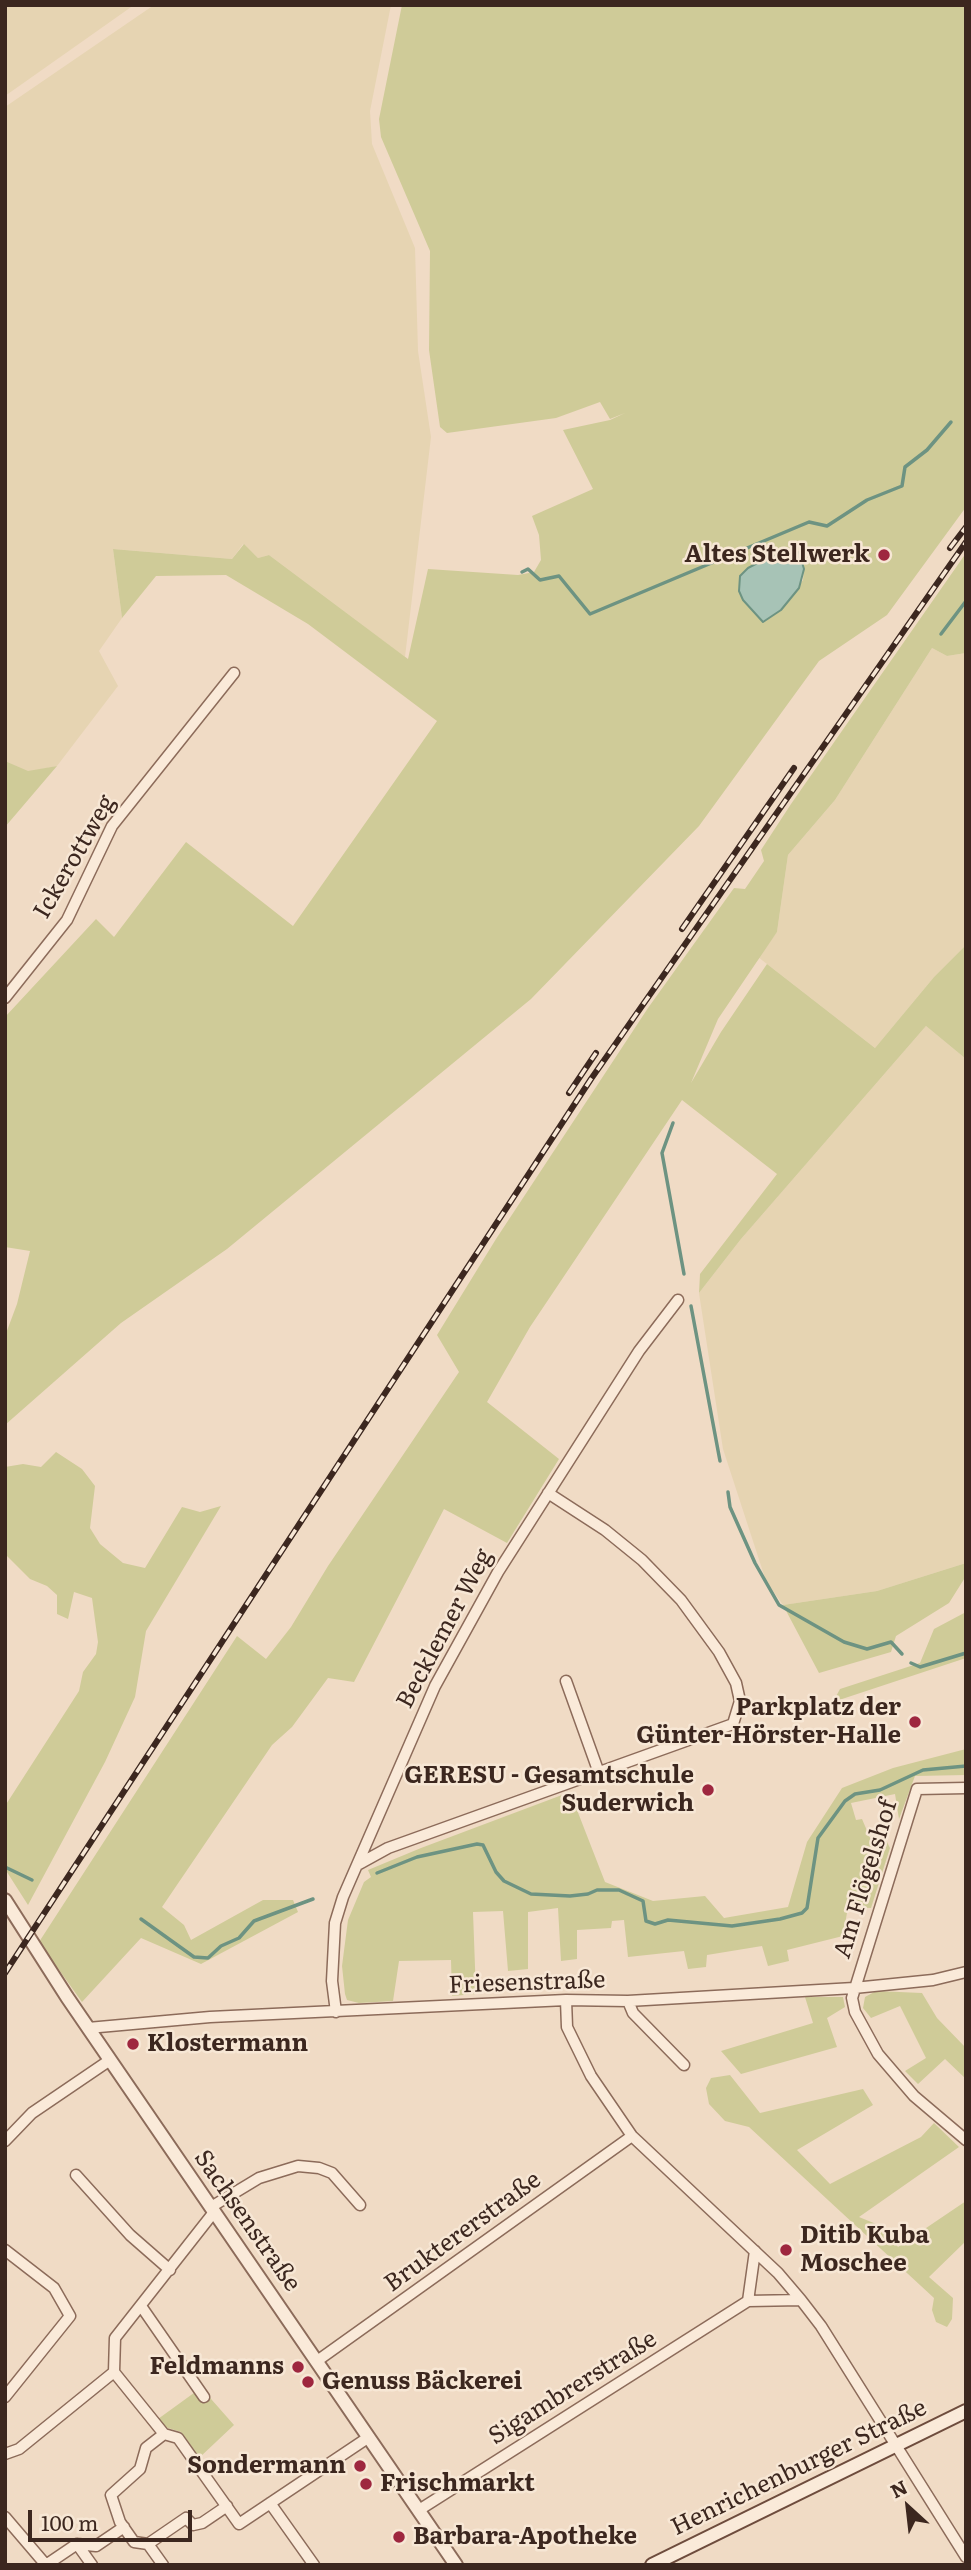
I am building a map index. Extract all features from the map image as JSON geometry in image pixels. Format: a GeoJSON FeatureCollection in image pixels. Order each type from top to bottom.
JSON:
{"type":"FeatureCollection","features":[{"type":"Feature","properties":{"kind":"street","name":"Ickerottweg"},"geometry":{"type":"LineString","coordinates":[[5,998],[67,920],[112,826],[234,673]]}},
{"type":"Feature","properties":{"kind":"street","name":"Becklemer Weg"},"geometry":{"type":"LineString","coordinates":[[336,2012],[332,1981],[334,1923],[342,1897],[359,1864],[411,1736],[449,1656],[498,1572],[639,1351],[678,1300]]}},
{"type":"Feature","properties":{"kind":"street"},"geometry":{"type":"LineString","coordinates":[[359,1864],[388,1848],[733,1724],[740,1700],[736,1683],[719,1652],[681,1600],[642,1560],[604,1530],[548,1493]]}},
{"type":"Feature","properties":{"kind":"street"},"geometry":{"type":"LineString","coordinates":[[566,1681],[599,1773]]}},
{"type":"Feature","properties":{"kind":"street","name":"Am Flögelshof"},"geometry":{"type":"LineString","coordinates":[[854,1988],[917,1789],[966,1788]]}},
{"type":"Feature","properties":{"kind":"street","name":"Sachsenstraße"},"geometry":{"type":"LineString","coordinates":[[5,1900],[88,2028],[456,2565]]}},
{"type":"Feature","properties":{"kind":"street","name":"Friesenstraße"},"geometry":{"type":"LineString","coordinates":[[88,2028],[210,2017],[566,2000],[628,2001],[854,1988],[933,1980],[966,1972]]}},
{"type":"Feature","properties":{"kind":"street"},"geometry":{"type":"LineString","coordinates":[[854,1988],[855,2011],[878,2054],[914,2096],[966,2140]]}},
{"type":"Feature","properties":{"kind":"street"},"geometry":{"type":"LineString","coordinates":[[566,2000],[567,2027],[585,2063],[632,2136],[755,2251],[802,2300],[966,2557]]}},
{"type":"Feature","properties":{"kind":"street"},"geometry":{"type":"LineString","coordinates":[[628,2001],[633,2013],[684,2065]]}},
{"type":"Feature","properties":{"kind":"street"},"geometry":{"type":"LineString","coordinates":[[5,2141],[32,2113],[110,2060]]}},
{"type":"Feature","properties":{"kind":"street","name":"Bruktererstraße"},"geometry":{"type":"LineString","coordinates":[[317,2361],[632,2136]]}},
{"type":"Feature","properties":{"kind":"street"},"geometry":{"type":"LineString","coordinates":[[360,2205],[332,2173],[319,2168],[298,2166],[259,2178],[213,2209],[170,2270],[115,2338],[114,2372],[164,2434],[178,2438],[239,2524],[253,2518],[270,2503],[369,2437]]}},
{"type":"Feature","properties":{"kind":"street"},"geometry":{"type":"LineString","coordinates":[[76,2175],[130,2235],[170,2270]]}},
{"type":"Feature","properties":{"kind":"street"},"geometry":{"type":"LineString","coordinates":[[5,2250],[54,2288],[70,2316],[5,2397]]}},
{"type":"Feature","properties":{"kind":"street"},"geometry":{"type":"LineString","coordinates":[[755,2251],[748,2301],[802,2300]]}},
{"type":"Feature","properties":{"kind":"street","name":"Sigambrerstraße"},"geometry":{"type":"LineString","coordinates":[[419,2510],[748,2301]]}},
{"type":"Feature","properties":{"kind":"street"},"geometry":{"type":"LineString","coordinates":[[141,2306],[204,2396]]}},
{"type":"Feature","properties":{"kind":"street"},"geometry":{"type":"LineString","coordinates":[[5,2454],[19,2449],[114,2372]]}},
{"type":"Feature","properties":{"kind":"street","name":"Henrichenburger Straße"},"geometry":{"type":"LineString","coordinates":[[652,2565],[893,2444],[966,2411]]}},
{"type":"Feature","properties":{"kind":"street"},"geometry":{"type":"LineString","coordinates":[[164,2434],[146,2448],[139,2469],[111,2495],[124,2527],[134,2542],[148,2544],[186,2518],[193,2525],[202,2523],[227,2506]]}},
{"type":"Feature","properties":{"kind":"street"},"geometry":{"type":"LineString","coordinates":[[270,2503],[282,2524],[314,2565]]}},
{"type":"Feature","properties":{"kind":"street"},"geometry":{"type":"LineString","coordinates":[[5,2517],[46,2565],[77,2544],[96,2546],[124,2527]]}},
{"type":"Feature","properties":{"kind":"street"},"geometry":{"type":"LineString","coordinates":[[77,2544],[92,2565]]}},
{"type":"Feature","properties":{"kind":"street"},"geometry":{"type":"LineString","coordinates":[[148,2544],[163,2565]]}},
{"type":"Feature","properties":{"kind":"shaded area"},"geometry":{"type":"Polygon","coordinates":[[[5,5],[134,5],[5,96],[5,5]]]}},
{"type":"Feature","properties":{"kind":"shaded area"},"geometry":{"type":"Polygon","coordinates":[[[154,5],[391,5],[370,111],[372,144],[415,248],[418,351],[431,437],[405,657],[269,555],[258,558],[243,544],[232,559],[113,549],[122,618],[99,651],[118,686],[57,766],[28,772],[5,761],[5,107],[154,5]]]}},
{"type":"Feature","properties":{"kind":"shaded area"},"geometry":{"type":"Polygon","coordinates":[[[402,5],[966,5],[966,507],[887,615],[819,661],[699,826],[531,999],[227,1249],[121,1323],[5,1425],[5,1336],[17,1304],[30,1251],[5,1247],[5,1017],[96,919],[114,937],[186,842],[293,926],[437,721],[308,624],[226,575],[156,576],[122,618],[113,549],[232,559],[244,544],[258,558],[269,555],[408,659],[428,569],[518,575],[534,572],[541,560],[539,535],[532,516],[593,489],[563,430],[610,420],[625,413],[610,419],[600,402],[556,418],[447,433],[440,427],[429,350],[430,251],[381,137],[379,119],[402,5]],[[799,552],[769,557],[748,568],[740,576],[739,591],[743,600],[764,622],[781,610],[803,580],[804,569],[799,552]]]}},
{"type":"Feature","properties":{"kind":"shaded area"},"geometry":{"type":"Polygon","coordinates":[[[799,552],[804,569],[799,588],[781,610],[763,622],[743,600],[739,591],[740,576],[748,568],[769,557],[799,552]]]}},
{"type":"Feature","properties":{"kind":"shaded area"},"geometry":{"type":"Polygon","coordinates":[[[966,553],[966,653],[947,656],[932,648],[835,800],[788,855],[777,932],[718,1019],[691,1083],[721,1032],[767,964],[875,1048],[934,977],[966,945],[966,1059],[926,1026],[741,1239],[699,1293],[700,1274],[777,1174],[682,1100],[530,1327],[487,1402],[559,1459],[507,1543],[444,1509],[354,1682],[328,1678],[292,1727],[272,1745],[162,1907],[184,1925],[191,1940],[263,1900],[293,1900],[298,1912],[201,1964],[141,1938],[82,2002],[39,1942],[237,1636],[266,1659],[291,1627],[328,1566],[459,1372],[437,1335],[496,1239],[648,1008],[734,888],[745,889],[764,861],[761,850],[791,804],[966,553]]]}},
{"type":"Feature","properties":{"kind":"shaded area"},"geometry":{"type":"Polygon","coordinates":[[[932,648],[947,656],[966,653],[966,945],[934,977],[875,1048],[758,957],[777,932],[788,855],[835,800],[932,648]]]}},
{"type":"Feature","properties":{"kind":"shaded area"},"geometry":{"type":"Polygon","coordinates":[[[5,761],[28,771],[57,766],[5,827],[5,761]]]}},
{"type":"Feature","properties":{"kind":"shaded area"},"geometry":{"type":"Polygon","coordinates":[[[926,1026],[966,1059],[966,1563],[877,1591],[783,1605],[766,1581],[723,1449],[699,1293],[741,1239],[926,1026]]]}},
{"type":"Feature","properties":{"kind":"shaded area"},"geometry":{"type":"Polygon","coordinates":[[[56,1452],[82,1469],[95,1486],[90,1528],[100,1544],[123,1563],[145,1568],[182,1507],[200,1512],[221,1506],[146,1631],[135,1697],[105,1762],[28,1905],[5,1869],[5,1806],[79,1691],[83,1672],[96,1654],[98,1642],[92,1598],[74,1592],[68,1619],[57,1614],[57,1595],[47,1586],[30,1579],[5,1554],[5,1467],[23,1464],[41,1467],[56,1452]]]}},
{"type":"Feature","properties":{"kind":"shaded area"},"geometry":{"type":"Polygon","coordinates":[[[966,1563],[966,1576],[949,1603],[896,1636],[891,1652],[819,1673],[783,1605],[877,1591],[966,1563]]]}},
{"type":"Feature","properties":{"kind":"shaded area"},"geometry":{"type":"Polygon","coordinates":[[[966,1612],[966,1658],[833,1702],[840,1689],[920,1663],[934,1629],[966,1612]]]}},
{"type":"Feature","properties":{"kind":"shaded area"},"geometry":{"type":"Polygon","coordinates":[[[966,1749],[966,1775],[915,1776],[899,1819],[895,1794],[851,1803],[856,1820],[862,1819],[871,1840],[886,1840],[890,1848],[871,1908],[848,1907],[843,1936],[787,1950],[789,1961],[768,1966],[762,1946],[707,1955],[706,1967],[688,1969],[684,1951],[628,1957],[624,1920],[612,1921],[611,1928],[577,1930],[577,1959],[561,1961],[558,1908],[528,1912],[528,1969],[508,1971],[503,1911],[473,1912],[476,1994],[452,1996],[451,1960],[399,1961],[393,2001],[359,2003],[347,2000],[342,1966],[348,1920],[364,1882],[371,1877],[368,1870],[421,1848],[570,1792],[605,1882],[653,1901],[705,1896],[724,1918],[788,1907],[807,1842],[842,1788],[893,1768],[966,1749]]]}},
{"type":"Feature","properties":{"kind":"shaded area"},"geometry":{"type":"Polygon","coordinates":[[[876,1991],[922,1993],[937,2018],[966,2048],[966,2079],[945,2059],[918,2084],[905,2071],[926,2058],[900,2006],[871,2018],[863,2008],[865,1997],[876,1991]]]}},
{"type":"Feature","properties":{"kind":"shaded area"},"geometry":{"type":"Polygon","coordinates":[[[805,1997],[843,1997],[845,2007],[827,2018],[837,2047],[741,2074],[721,2051],[813,2023],[805,1997]]]}},
{"type":"Feature","properties":{"kind":"shaded area"},"geometry":{"type":"Polygon","coordinates":[[[730,2075],[760,2113],[863,2089],[873,2105],[797,2150],[830,2184],[921,2137],[934,2123],[959,2147],[859,2217],[881,2226],[898,2247],[966,2201],[966,2241],[929,2277],[953,2298],[952,2319],[947,2327],[936,2322],[932,2310],[934,2298],[749,2127],[725,2121],[709,2104],[706,2088],[711,2078],[730,2075]]]}},
{"type":"Feature","properties":{"kind":"shaded area"},"geometry":{"type":"Polygon","coordinates":[[[198,2390],[204,2391],[234,2425],[199,2458],[181,2432],[165,2427],[158,2419],[198,2390]]]}},
{"type":"Feature","properties":{"kind":"waterway"},"geometry":{"type":"LineString","coordinates":[[522,572],[528,569],[540,580],[559,576],[590,614],[809,522],[827,526],[867,500],[902,486],[905,467],[927,450],[951,422]]}},
{"type":"Feature","properties":{"kind":"waterway"},"geometry":{"type":"LineString","coordinates":[[941,634],[966,601]]}},
{"type":"Feature","properties":{"kind":"waterway"},"geometry":{"type":"LineString","coordinates":[[673,1123],[662,1153],[684,1274]]}},
{"type":"Feature","properties":{"kind":"waterway"},"geometry":{"type":"LineString","coordinates":[[691,1306],[720,1461]]}},
{"type":"Feature","properties":{"kind":"waterway"},"geometry":{"type":"LineString","coordinates":[[728,1492],[730,1507],[755,1563],[779,1605],[844,1642],[867,1649],[891,1642],[902,1654]]}},
{"type":"Feature","properties":{"kind":"waterway"},"geometry":{"type":"LineString","coordinates":[[911,1663],[920,1667],[966,1653]]}},
{"type":"Feature","properties":{"kind":"waterway"},"geometry":{"type":"LineString","coordinates":[[377,1873],[417,1857],[477,1844],[483,1845],[496,1872],[504,1881],[531,1894],[570,1896],[597,1890],[619,1890],[643,1901],[646,1921],[655,1924],[668,1920],[732,1926],[780,1919],[802,1913],[807,1908],[818,1838],[845,1801],[855,1794],[880,1790],[923,1770],[966,1766]]}},
{"type":"Feature","properties":{"kind":"waterway"},"geometry":{"type":"LineString","coordinates":[[5,1867],[32,1880]]}},
{"type":"Feature","properties":{"kind":"waterway"},"geometry":{"type":"LineString","coordinates":[[141,1919],[194,1957],[208,1958],[221,1946],[239,1938],[254,1921],[313,1899]]}},
{"type":"Feature","properties":{"kind":"railway"},"geometry":{"type":"LineString","coordinates":[[950,548],[966,527]]}},
{"type":"Feature","properties":{"kind":"railway"},"geometry":{"type":"LineString","coordinates":[[5,1973],[591,1079],[966,542]]}},
{"type":"Feature","properties":{"kind":"railway"},"geometry":{"type":"LineString","coordinates":[[682,929],[794,768]]}},
{"type":"Feature","properties":{"kind":"railway"},"geometry":{"type":"LineString","coordinates":[[569,1093],[596,1053]]}},
{"type":"Feature","properties":{"kind":"place","name":"Altes Stellwerk"},"geometry":{"type":"Point","coordinates":[884,555]}},
{"type":"Feature","properties":{"kind":"place","name":"Parkplatz der Günter-Hörster-Halle"},"geometry":{"type":"Point","coordinates":[915,1722]}},
{"type":"Feature","properties":{"kind":"place","name":"GERESU - Gesamtschule Suderwich"},"geometry":{"type":"Point","coordinates":[708,1790]}},
{"type":"Feature","properties":{"kind":"place","name":"Klostermann"},"geometry":{"type":"Point","coordinates":[133,2044]}},
{"type":"Feature","properties":{"kind":"place","name":"Ditib Kuba Moschee"},"geometry":{"type":"Point","coordinates":[786,2250]}},
{"type":"Feature","properties":{"kind":"place","name":"Feldmanns"},"geometry":{"type":"Point","coordinates":[298,2367]}},
{"type":"Feature","properties":{"kind":"place","name":"Genuss Bäckerei"},"geometry":{"type":"Point","coordinates":[308,2382]}},
{"type":"Feature","properties":{"kind":"place","name":"Sondermann"},"geometry":{"type":"Point","coordinates":[360,2466]}},
{"type":"Feature","properties":{"kind":"place","name":"Frischmarkt"},"geometry":{"type":"Point","coordinates":[366,2484]}},
{"type":"Feature","properties":{"kind":"place","name":"Barbara-Apotheke"},"geometry":{"type":"Point","coordinates":[399,2537]}}]}
